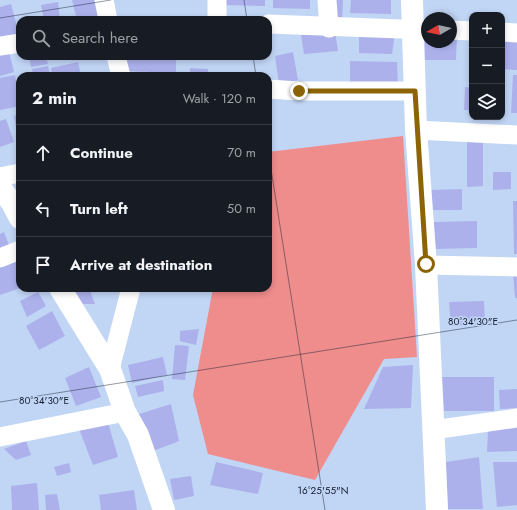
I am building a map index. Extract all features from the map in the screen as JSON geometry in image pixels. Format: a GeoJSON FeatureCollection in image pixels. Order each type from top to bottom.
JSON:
{"type":"FeatureCollection","features":[{"type":"Feature","properties":{"kind":"street"},"geometry":{"type":"LineString","coordinates":[[104,0],[107,16]]}},
{"type":"Feature","properties":{"kind":"street"},"geometry":{"type":"LineString","coordinates":[[217,0],[217,16]]}},
{"type":"Feature","properties":{"kind":"street"},"geometry":{"type":"LineString","coordinates":[[327,0],[329,28]]}},
{"type":"Feature","properties":{"kind":"street"},"geometry":{"type":"LineString","coordinates":[[412,0],[420,29],[415,91],[416,130],[426,264],[437,510]]}},
{"type":"Feature","properties":{"kind":"street"},"geometry":{"type":"LineString","coordinates":[[272,24],[329,28],[420,29]]}},
{"type":"Feature","properties":{"kind":"street"},"geometry":{"type":"LineString","coordinates":[[457,30],[469,31]]}},
{"type":"Feature","properties":{"kind":"street"},"geometry":{"type":"LineString","coordinates":[[505,32],[517,33]]}},
{"type":"Feature","properties":{"kind":"street"},"geometry":{"type":"LineString","coordinates":[[0,46],[16,44]]}},
{"type":"Feature","properties":{"kind":"street"},"geometry":{"type":"LineString","coordinates":[[117,60],[119,72]]}},
{"type":"Feature","properties":{"kind":"street"},"geometry":{"type":"LineString","coordinates":[[272,89],[299,91],[415,91]]}},
{"type":"Feature","properties":{"kind":"street"},"geometry":{"type":"LineString","coordinates":[[416,130],[517,135]]}},
{"type":"Feature","properties":{"kind":"street"},"geometry":{"type":"LineString","coordinates":[[0,177],[16,174]]}},
{"type":"Feature","properties":{"kind":"street"},"geometry":{"type":"LineString","coordinates":[[0,187],[12,202],[16,210]]}},
{"type":"Feature","properties":{"kind":"street"},"geometry":{"type":"LineString","coordinates":[[0,258],[16,252]]}},
{"type":"Feature","properties":{"kind":"street"},"geometry":{"type":"LineString","coordinates":[[426,264],[517,266]]}},
{"type":"Feature","properties":{"kind":"street"},"geometry":{"type":"LineString","coordinates":[[62,292],[110,369],[125,412],[138,435],[164,510]]}},
{"type":"Feature","properties":{"kind":"street"},"geometry":{"type":"LineString","coordinates":[[110,369],[130,292]]}},
{"type":"Feature","properties":{"kind":"street"},"geometry":{"type":"LineString","coordinates":[[0,438],[125,412]]}},
{"type":"Feature","properties":{"kind":"street"},"geometry":{"type":"LineString","coordinates":[[433,430],[517,418]]}},
{"type":"Feature","properties":{"kind":"shaded area"},"geometry":{"type":"Polygon","coordinates":[[[403,136],[417,357],[384,359],[315,480],[208,454],[193,395],[212,292],[272,292],[272,152],[403,136]]]}},
{"type":"Feature","properties":{"kind":"building"},"geometry":{"type":"Polygon","coordinates":[[[72,0],[97,0],[101,16],[76,16],[72,0]]]}},
{"type":"Feature","properties":{"kind":"building"},"geometry":{"type":"Polygon","coordinates":[[[223,0],[265,0],[265,6],[223,5],[223,0]]]}},
{"type":"Feature","properties":{"kind":"building"},"geometry":{"type":"Polygon","coordinates":[[[273,0],[310,0],[310,9],[273,8],[273,0]]]}},
{"type":"Feature","properties":{"kind":"building"},"geometry":{"type":"Polygon","coordinates":[[[327,0],[343,0],[342,21],[330,21],[327,0]]]}},
{"type":"Feature","properties":{"kind":"building"},"geometry":{"type":"Polygon","coordinates":[[[351,0],[391,0],[391,14],[350,13],[351,0]]]}},
{"type":"Feature","properties":{"kind":"building"},"geometry":{"type":"Polygon","coordinates":[[[58,2],[60,16],[43,16],[41,5],[58,2]]]}},
{"type":"Feature","properties":{"kind":"building"},"geometry":{"type":"Polygon","coordinates":[[[11,4],[16,23],[16,35],[0,39],[0,7],[11,4]]]}},
{"type":"Feature","properties":{"kind":"building"},"geometry":{"type":"Polygon","coordinates":[[[335,32],[338,51],[304,54],[301,35],[335,32]]]}},
{"type":"Feature","properties":{"kind":"building"},"geometry":{"type":"Polygon","coordinates":[[[359,32],[395,33],[392,54],[359,53],[359,32]]]}},
{"type":"Feature","properties":{"kind":"building"},"geometry":{"type":"Polygon","coordinates":[[[419,36],[421,36],[421,48],[456,48],[456,60],[419,60],[419,36]]]}},
{"type":"Feature","properties":{"kind":"building"},"geometry":{"type":"Polygon","coordinates":[[[505,36],[517,36],[517,70],[505,69],[505,36]]]}},
{"type":"Feature","properties":{"kind":"building"},"geometry":{"type":"Polygon","coordinates":[[[8,47],[14,72],[0,76],[0,49],[8,47]]]}},
{"type":"Feature","properties":{"kind":"building"},"geometry":{"type":"Polygon","coordinates":[[[293,52],[298,80],[279,84],[275,56],[293,52]]]}},
{"type":"Feature","properties":{"kind":"building"},"geometry":{"type":"Polygon","coordinates":[[[30,60],[47,60],[48,64],[31,67],[30,60]]]}},
{"type":"Feature","properties":{"kind":"building"},"geometry":{"type":"Polygon","coordinates":[[[126,60],[176,60],[176,72],[126,71],[126,60]]]}},
{"type":"Feature","properties":{"kind":"building"},"geometry":{"type":"Polygon","coordinates":[[[350,61],[397,62],[398,87],[350,86],[350,61]]]}},
{"type":"Feature","properties":{"kind":"building"},"geometry":{"type":"Polygon","coordinates":[[[78,62],[80,72],[52,72],[51,68],[78,62]]]}},
{"type":"Feature","properties":{"kind":"building"},"geometry":{"type":"Polygon","coordinates":[[[48,66],[49,72],[32,72],[32,69],[48,66]]]}},
{"type":"Feature","properties":{"kind":"building"},"geometry":{"type":"Polygon","coordinates":[[[190,68],[208,69],[208,72],[190,72],[190,68]]]}},
{"type":"Feature","properties":{"kind":"building"},"geometry":{"type":"Polygon","coordinates":[[[15,75],[16,107],[0,110],[0,78],[15,75]]]}},
{"type":"Feature","properties":{"kind":"building"},"geometry":{"type":"Polygon","coordinates":[[[513,75],[517,75],[517,113],[511,113],[513,75]]]}},
{"type":"Feature","properties":{"kind":"building"},"geometry":{"type":"Polygon","coordinates":[[[465,87],[469,88],[469,110],[464,110],[465,87]]]}},
{"type":"Feature","properties":{"kind":"building"},"geometry":{"type":"Polygon","coordinates":[[[14,116],[16,116],[16,127],[14,116]]]}},
{"type":"Feature","properties":{"kind":"building"},"geometry":{"type":"Polygon","coordinates":[[[6,119],[14,142],[0,147],[0,121],[6,119]]]}},
{"type":"Feature","properties":{"kind":"building"},"geometry":{"type":"Polygon","coordinates":[[[467,137],[483,137],[483,186],[467,187],[467,137]]]}},
{"type":"Feature","properties":{"kind":"building"},"geometry":{"type":"Polygon","coordinates":[[[493,172],[511,172],[511,189],[493,190],[493,172]]]}},
{"type":"Feature","properties":{"kind":"building"},"geometry":{"type":"Polygon","coordinates":[[[462,189],[462,210],[429,210],[428,190],[462,189]]]}},
{"type":"Feature","properties":{"kind":"building"},"geometry":{"type":"Polygon","coordinates":[[[513,201],[517,201],[517,254],[514,254],[513,201]]]}},
{"type":"Feature","properties":{"kind":"building"},"geometry":{"type":"Polygon","coordinates":[[[477,221],[477,248],[434,249],[433,222],[477,221]]]}},
{"type":"Feature","properties":{"kind":"building"},"geometry":{"type":"Polygon","coordinates":[[[4,232],[9,245],[0,249],[0,234],[4,232]]]}},
{"type":"Feature","properties":{"kind":"building"},"geometry":{"type":"Polygon","coordinates":[[[16,260],[16,289],[0,295],[0,266],[16,260]]]}},
{"type":"Feature","properties":{"kind":"building"},"geometry":{"type":"Polygon","coordinates":[[[513,274],[517,274],[517,298],[515,298],[513,274]]]}},
{"type":"Feature","properties":{"kind":"building"},"geometry":{"type":"Polygon","coordinates":[[[38,292],[46,306],[27,317],[20,301],[38,292]]]}},
{"type":"Feature","properties":{"kind":"building"},"geometry":{"type":"Polygon","coordinates":[[[70,292],[90,292],[95,304],[76,304],[70,292]]]}},
{"type":"Feature","properties":{"kind":"building"},"geometry":{"type":"Polygon","coordinates":[[[484,301],[485,324],[451,326],[449,302],[484,301]]]}},
{"type":"Feature","properties":{"kind":"building"},"geometry":{"type":"Polygon","coordinates":[[[52,311],[65,336],[39,350],[26,326],[52,311]]]}},
{"type":"Feature","properties":{"kind":"building"},"geometry":{"type":"Polygon","coordinates":[[[199,329],[196,345],[180,341],[180,331],[199,329]]]}},
{"type":"Feature","properties":{"kind":"building"},"geometry":{"type":"Polygon","coordinates":[[[175,345],[189,346],[185,380],[172,379],[175,345]]]}},
{"type":"Feature","properties":{"kind":"building"},"geometry":{"type":"Polygon","coordinates":[[[163,357],[167,375],[132,383],[128,365],[163,357]]]}},
{"type":"Feature","properties":{"kind":"building"},"geometry":{"type":"Polygon","coordinates":[[[413,365],[411,408],[364,409],[383,367],[413,365]]]}},
{"type":"Feature","properties":{"kind":"building"},"geometry":{"type":"Polygon","coordinates":[[[89,367],[101,397],[76,406],[65,378],[89,367]]]}},
{"type":"Feature","properties":{"kind":"building"},"geometry":{"type":"Polygon","coordinates":[[[442,377],[494,377],[494,411],[444,411],[442,377]]]}},
{"type":"Feature","properties":{"kind":"building"},"geometry":{"type":"Polygon","coordinates":[[[163,380],[164,391],[138,397],[135,386],[163,380]]]}},
{"type":"Feature","properties":{"kind":"building"},"geometry":{"type":"Polygon","coordinates":[[[517,389],[517,408],[500,409],[499,390],[517,389]]]}},
{"type":"Feature","properties":{"kind":"building"},"geometry":{"type":"Polygon","coordinates":[[[171,404],[179,441],[148,453],[136,415],[171,404]]]}},
{"type":"Feature","properties":{"kind":"building"},"geometry":{"type":"Polygon","coordinates":[[[107,419],[118,457],[93,465],[79,429],[107,419]]]}},
{"type":"Feature","properties":{"kind":"building"},"geometry":{"type":"Polygon","coordinates":[[[517,426],[517,451],[487,452],[488,430],[517,426]]]}},
{"type":"Feature","properties":{"kind":"building"},"geometry":{"type":"Polygon","coordinates":[[[26,441],[31,455],[16,460],[4,449],[26,441]]]}},
{"type":"Feature","properties":{"kind":"building"},"geometry":{"type":"Polygon","coordinates":[[[479,457],[483,509],[448,509],[446,462],[479,457]]]}},
{"type":"Feature","properties":{"kind":"building"},"geometry":{"type":"Polygon","coordinates":[[[216,462],[263,473],[258,494],[210,485],[216,462]]]}},
{"type":"Feature","properties":{"kind":"building"},"geometry":{"type":"Polygon","coordinates":[[[493,462],[517,462],[517,505],[497,507],[493,462]]]}},
{"type":"Feature","properties":{"kind":"building"},"geometry":{"type":"Polygon","coordinates":[[[69,463],[71,472],[57,476],[54,467],[69,463]]]}},
{"type":"Feature","properties":{"kind":"building"},"geometry":{"type":"Polygon","coordinates":[[[191,476],[194,496],[174,500],[170,479],[191,476]]]}},
{"type":"Feature","properties":{"kind":"building"},"geometry":{"type":"Polygon","coordinates":[[[37,483],[39,510],[12,510],[11,486],[37,483]]]}},
{"type":"Feature","properties":{"kind":"building"},"geometry":{"type":"Polygon","coordinates":[[[134,490],[137,510],[101,510],[99,495],[134,490]]]}},
{"type":"Feature","properties":{"kind":"building"},"geometry":{"type":"Polygon","coordinates":[[[57,494],[60,510],[46,510],[45,495],[57,494]]]}},
{"type":"Feature","properties":{"kind":"route"},"geometry":{"type":"LineString","coordinates":[[299,91],[415,91],[416,130],[426,264]]}}]}
